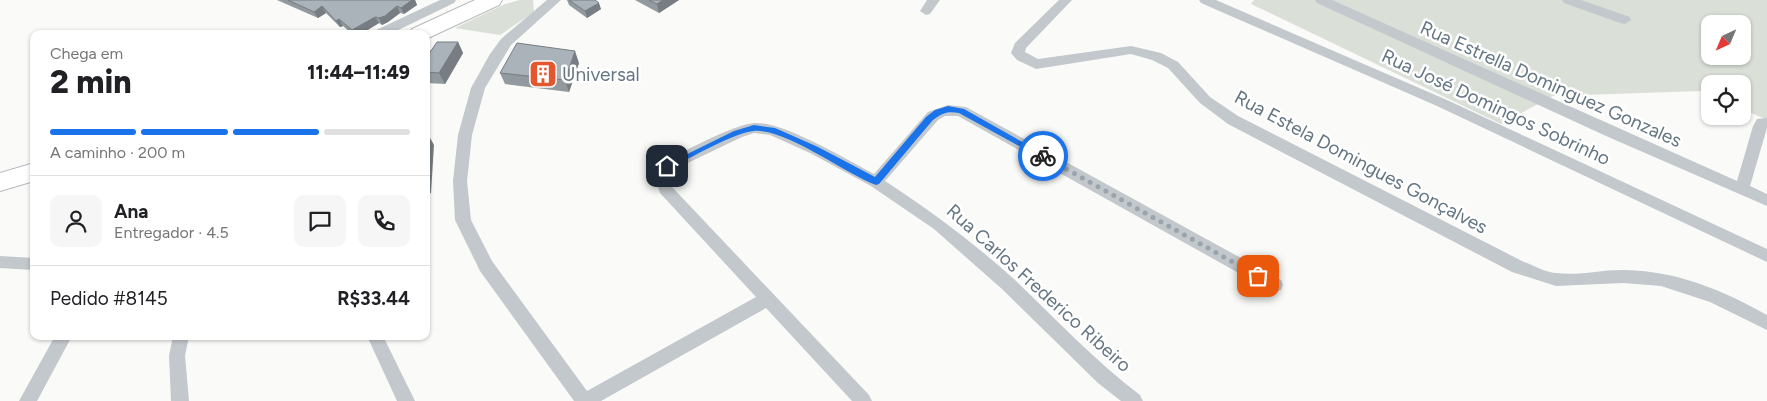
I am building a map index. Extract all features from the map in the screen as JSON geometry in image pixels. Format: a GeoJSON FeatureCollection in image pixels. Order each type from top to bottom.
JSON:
{"type":"FeatureCollection","features":[{"type":"Feature","properties":{"kind":"main road"},"geometry":{"type":"LineString","coordinates":[[445,21],[478,0]]}},
{"type":"Feature","properties":{"kind":"main road"},"geometry":{"type":"LineString","coordinates":[[427,30],[492,0]]}},
{"type":"Feature","properties":{"kind":"main road"},"geometry":{"type":"LineString","coordinates":[[0,182],[30,173]]}},
{"type":"Feature","properties":{"kind":"street"},"geometry":{"type":"LineString","coordinates":[[387,30],[450,0]]}},
{"type":"Feature","properties":{"kind":"street"},"geometry":{"type":"LineString","coordinates":[[555,0],[543,5],[506,42],[495,56],[478,88],[465,135],[460,181],[463,220],[486,266],[584,401],[767,299]]}},
{"type":"Feature","properties":{"kind":"street"},"geometry":{"type":"LineString","coordinates":[[926,11],[934,0]]}},
{"type":"Feature","properties":{"kind":"street","name":"Rua Estela Domingues Gonçalves"},"geometry":{"type":"LineString","coordinates":[[1066,0],[1020,46],[1018,53],[1022,57],[1036,64],[1103,52],[1131,50],[1156,56],[1173,65],[1205,100],[1233,120],[1518,267],[1547,278],[1572,280],[1624,276],[1665,279],[1701,291],[1743,309],[1767,323]]}},
{"type":"Feature","properties":{"kind":"street","name":"Rua José Domingos Sobrinho"},"geometry":{"type":"LineString","coordinates":[[1205,0],[1442,103],[1767,256]]}},
{"type":"Feature","properties":{"kind":"street","name":"Rua Estrella Dominguez Gonzales"},"geometry":{"type":"LineString","coordinates":[[1321,0],[1611,132],[1767,200]]}},
{"type":"Feature","properties":{"kind":"street"},"geometry":{"type":"LineString","coordinates":[[1568,0],[1624,20]]}},
{"type":"Feature","properties":{"kind":"street"},"geometry":{"type":"LineString","coordinates":[[876,182],[929,119],[938,112],[948,109],[961,111],[1275,285]]}},
{"type":"Feature","properties":{"kind":"street"},"geometry":{"type":"LineString","coordinates":[[1742,189],[1760,126],[1762,123],[1767,123]]}},
{"type":"Feature","properties":{"kind":"street","name":"Rua Carlos Frederico Ribeiro"},"geometry":{"type":"LineString","coordinates":[[863,401],[665,189],[662,178],[667,166],[737,132],[754,128],[772,130],[815,149],[876,182],[939,225],[1008,284],[1104,378],[1134,401]]}},
{"type":"Feature","properties":{"kind":"street"},"geometry":{"type":"LineString","coordinates":[[0,262],[30,264]]}},
{"type":"Feature","properties":{"kind":"street"},"geometry":{"type":"LineString","coordinates":[[28,401],[62,340]]}},
{"type":"Feature","properties":{"kind":"street"},"geometry":{"type":"LineString","coordinates":[[180,340],[177,356],[180,401]]}},
{"type":"Feature","properties":{"kind":"street"},"geometry":{"type":"LineString","coordinates":[[377,340],[406,401]]}},
{"type":"Feature","properties":{"kind":"shaded area"},"geometry":{"type":"Polygon","coordinates":[[[520,0],[533,0],[534,12],[500,35],[455,28],[505,4],[520,0]]]}},
{"type":"Feature","properties":{"kind":"shaded area"},"geometry":{"type":"Polygon","coordinates":[[[1254,0],[1767,0],[1767,120],[1751,113],[1751,75],[1701,75],[1701,91],[1553,96],[1501,124],[1251,4],[1254,0]]]}},
{"type":"Feature","properties":{"kind":"building"},"geometry":{"type":"Polygon","coordinates":[[[288,0],[412,0],[401,8],[397,6],[385,16],[375,17],[352,30],[339,19],[336,21],[322,6],[314,12],[288,0]]]}},
{"type":"Feature","properties":{"kind":"building"},"geometry":{"type":"Polygon","coordinates":[[[569,0],[595,0],[599,3],[585,11],[569,0]]]}},
{"type":"Feature","properties":{"kind":"building"},"geometry":{"type":"Polygon","coordinates":[[[649,0],[663,0],[657,4],[649,0]]]}},
{"type":"Feature","properties":{"kind":"building"},"geometry":{"type":"Polygon","coordinates":[[[437,42],[458,42],[439,73],[430,72],[430,52],[437,42]]]}},
{"type":"Feature","properties":{"kind":"building"},"geometry":{"type":"Polygon","coordinates":[[[517,43],[575,51],[565,80],[500,73],[517,43]]]}},
{"type":"Feature","properties":{"kind":"way so far"},"geometry":{"type":"LineString","coordinates":[[1043,156],[1258,276]]}},
{"type":"Feature","properties":{"kind":"place","name":"Universal"},"geometry":{"type":"Point","coordinates":[543,74]}},
{"type":"Feature","properties":{"kind":"route"},"geometry":{"type":"LineString","coordinates":[[667,166],[737,132],[754,128],[772,130],[815,149],[876,182],[929,119],[938,112],[948,109],[961,111],[1043,156]]}}]}
